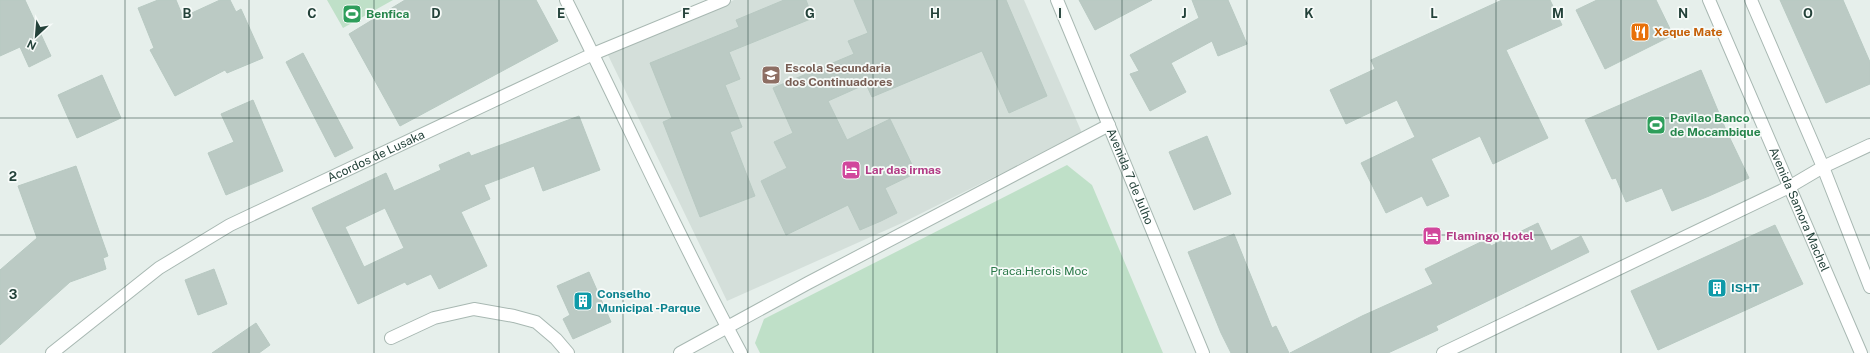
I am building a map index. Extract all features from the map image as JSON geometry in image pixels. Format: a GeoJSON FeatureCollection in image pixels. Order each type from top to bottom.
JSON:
{"type":"FeatureCollection","features":[{"type":"Feature","properties":{"kind":"street"},"geometry":{"type":"LineString","coordinates":[[566,0],[668,213],[741,353]]}},
{"type":"Feature","properties":{"kind":"street","name":"Acordos de Lusaka"},"geometry":{"type":"LineString","coordinates":[[52,353],[159,268],[230,225],[593,54],[708,3],[724,0]]}},
{"type":"Feature","properties":{"kind":"street","name":"Avenida 7 de Julho"},"geometry":{"type":"LineString","coordinates":[[1057,0],[1203,353]]}},
{"type":"Feature","properties":{"kind":"street","name":"Avenida Samora Machel"},"geometry":{"type":"LineString","coordinates":[[1710,0],[1861,353]]}},
{"type":"Feature","properties":{"kind":"street"},"geometry":{"type":"LineString","coordinates":[[1751,0],[1823,167],[1870,287]]}},
{"type":"Feature","properties":{"kind":"street"},"geometry":{"type":"LineString","coordinates":[[680,353],[726,326],[1109,125]]}},
{"type":"Feature","properties":{"kind":"street"},"geometry":{"type":"LineString","coordinates":[[1443,353],[1789,187],[1823,167],[1870,145]]}},
{"type":"Feature","properties":{"kind":"street"},"geometry":{"type":"LineString","coordinates":[[391,338],[434,318],[474,309],[536,322],[556,339],[568,353]]}},
{"type":"Feature","properties":{"kind":"shaded area"},"geometry":{"type":"Polygon","coordinates":[[[734,0],[1024,0],[1082,133],[902,223],[727,301],[607,53],[697,17],[734,0]]]}},
{"type":"Feature","properties":{"kind":"green space","name":"Benfica"},"geometry":{"type":"Polygon","coordinates":[[[327,0],[393,0],[343,28],[327,0]]]}},
{"type":"Feature","properties":{"kind":"green space","name":"Praca.Herois Moc"},"geometry":{"type":"Polygon","coordinates":[[[1067,165],[1092,185],[1163,353],[760,353],[755,343],[764,319],[1067,165]]]}},
{"type":"Feature","properties":{"kind":"building"},"geometry":{"type":"Polygon","coordinates":[[[0,0],[25,0],[51,56],[29,67],[20,47],[0,56],[0,0]]]}},
{"type":"Feature","properties":{"kind":"building"},"geometry":{"type":"Polygon","coordinates":[[[158,0],[176,0],[183,17],[220,0],[230,0],[236,12],[241,9],[263,58],[227,73],[225,70],[175,96],[150,50],[154,48],[138,8],[158,0]]]}},
{"type":"Feature","properties":{"kind":"building","name":"Benfica"},"geometry":{"type":"Polygon","coordinates":[[[405,0],[536,0],[558,41],[400,126],[349,34],[405,0]]]}},
{"type":"Feature","properties":{"kind":"building"},"geometry":{"type":"Polygon","coordinates":[[[784,0],[806,0],[813,18],[729,52],[740,79],[725,85],[742,127],[730,132],[755,196],[700,217],[663,122],[672,118],[650,63],[739,27],[736,20],[784,0]]]}},
{"type":"Feature","properties":{"kind":"building"},"geometry":{"type":"Polygon","coordinates":[[[854,0],[1006,0],[1047,96],[1009,113],[982,51],[872,97],[866,84],[828,101],[847,140],[890,119],[916,173],[885,188],[897,213],[881,221],[860,230],[848,205],[786,235],[761,181],[787,168],[774,142],[793,133],[773,88],[854,54],[848,41],[868,33],[854,0]]]}},
{"type":"Feature","properties":{"kind":"building"},"geometry":{"type":"Polygon","coordinates":[[[1079,0],[1152,0],[1095,30],[1079,0]]]}},
{"type":"Feature","properties":{"kind":"building"},"geometry":{"type":"Polygon","coordinates":[[[1192,0],[1228,0],[1247,44],[1218,56],[1212,41],[1171,63],[1186,92],[1150,111],[1130,74],[1139,71],[1130,55],[1199,18],[1192,0]]]}},
{"type":"Feature","properties":{"kind":"building"},"geometry":{"type":"Polygon","coordinates":[[[1502,0],[1550,0],[1562,25],[1506,50],[1548,138],[1493,164],[1480,136],[1431,159],[1449,196],[1427,206],[1422,196],[1386,213],[1361,163],[1415,137],[1397,100],[1346,124],[1330,90],[1375,69],[1371,60],[1502,0]]]}},
{"type":"Feature","properties":{"kind":"building","name":"Xeque Mate"},"geometry":{"type":"Polygon","coordinates":[[[1597,0],[1656,0],[1673,35],[1605,69],[1576,10],[1597,0]]]}},
{"type":"Feature","properties":{"kind":"building"},"geometry":{"type":"Polygon","coordinates":[[[1780,0],[1843,0],[1870,62],[1870,84],[1826,103],[1780,0]]]}},
{"type":"Feature","properties":{"kind":"building"},"geometry":{"type":"Polygon","coordinates":[[[303,53],[353,148],[335,157],[286,62],[303,53]]]}},
{"type":"Feature","properties":{"kind":"building"},"geometry":{"type":"Polygon","coordinates":[[[1701,70],[1726,130],[1749,178],[1672,211],[1662,188],[1626,202],[1616,178],[1612,179],[1585,120],[1701,70]]]}},
{"type":"Feature","properties":{"kind":"building"},"geometry":{"type":"Polygon","coordinates":[[[102,75],[121,118],[77,138],[58,95],[102,75]]]}},
{"type":"Feature","properties":{"kind":"building"},"geometry":{"type":"Polygon","coordinates":[[[253,100],[283,171],[226,195],[208,153],[234,142],[221,114],[253,100]]]}},
{"type":"Feature","properties":{"kind":"building"},"geometry":{"type":"Polygon","coordinates":[[[579,116],[600,170],[543,191],[534,166],[484,185],[490,199],[461,212],[487,266],[439,289],[431,274],[407,285],[405,282],[358,304],[312,208],[386,173],[394,191],[441,170],[439,165],[469,152],[471,156],[579,116]],[[385,208],[345,227],[364,267],[404,248],[385,208]]]}},
{"type":"Feature","properties":{"kind":"building"},"geometry":{"type":"Polygon","coordinates":[[[1207,136],[1231,194],[1194,210],[1169,152],[1207,136]]]}},
{"type":"Feature","properties":{"kind":"building"},"geometry":{"type":"Polygon","coordinates":[[[76,166],[108,256],[103,258],[106,269],[70,282],[0,345],[0,270],[37,238],[18,186],[76,166]]]}},
{"type":"Feature","properties":{"kind":"building"},"geometry":{"type":"Polygon","coordinates":[[[1538,223],[1551,251],[1581,236],[1589,252],[1436,326],[1438,330],[1388,353],[1290,353],[1362,316],[1433,284],[1425,269],[1487,239],[1491,246],[1538,223]]]}},
{"type":"Feature","properties":{"kind":"building","name":"ISHT"},"geometry":{"type":"Polygon","coordinates":[[[1775,225],[1803,284],[1658,350],[1631,291],[1775,225]]]}},
{"type":"Feature","properties":{"kind":"building"},"geometry":{"type":"Polygon","coordinates":[[[1234,234],[1272,328],[1276,326],[1289,353],[1231,353],[1221,333],[1188,252],[1234,234]]]}},
{"type":"Feature","properties":{"kind":"building"},"geometry":{"type":"Polygon","coordinates":[[[214,269],[227,304],[198,315],[185,280],[214,269]]]}},
{"type":"Feature","properties":{"kind":"building","name":"Conselho Municipal -Parque"},"geometry":{"type":"Polygon","coordinates":[[[589,272],[611,322],[573,339],[563,319],[570,315],[557,286],[589,272]]]}},
{"type":"Feature","properties":{"kind":"building"},"geometry":{"type":"Polygon","coordinates":[[[256,323],[270,345],[259,353],[212,353],[256,323]]]}},
{"type":"Feature","properties":{"kind":"place","name":"Benfica"},"geometry":{"type":"Point","coordinates":[352,14]}},
{"type":"Feature","properties":{"kind":"place","name":"Xeque Mate"},"geometry":{"type":"Point","coordinates":[1640,32]}},
{"type":"Feature","properties":{"kind":"place","name":"Escola Secundaria dos Continuadores"},"geometry":{"type":"Point","coordinates":[771,75]}},
{"type":"Feature","properties":{"kind":"place","name":"Pavilao Banco de Mocambique"},"geometry":{"type":"Point","coordinates":[1656,125]}},
{"type":"Feature","properties":{"kind":"place","name":"Lar das irmas"},"geometry":{"type":"Point","coordinates":[851,170]}},
{"type":"Feature","properties":{"kind":"place","name":"Flamingo Hotel"},"geometry":{"type":"Point","coordinates":[1432,236]}},
{"type":"Feature","properties":{"kind":"place","name":"ISHT"},"geometry":{"type":"Point","coordinates":[1717,288]}},
{"type":"Feature","properties":{"kind":"place","name":"Conselho Municipal -Parque"},"geometry":{"type":"Point","coordinates":[583,301]}}]}
